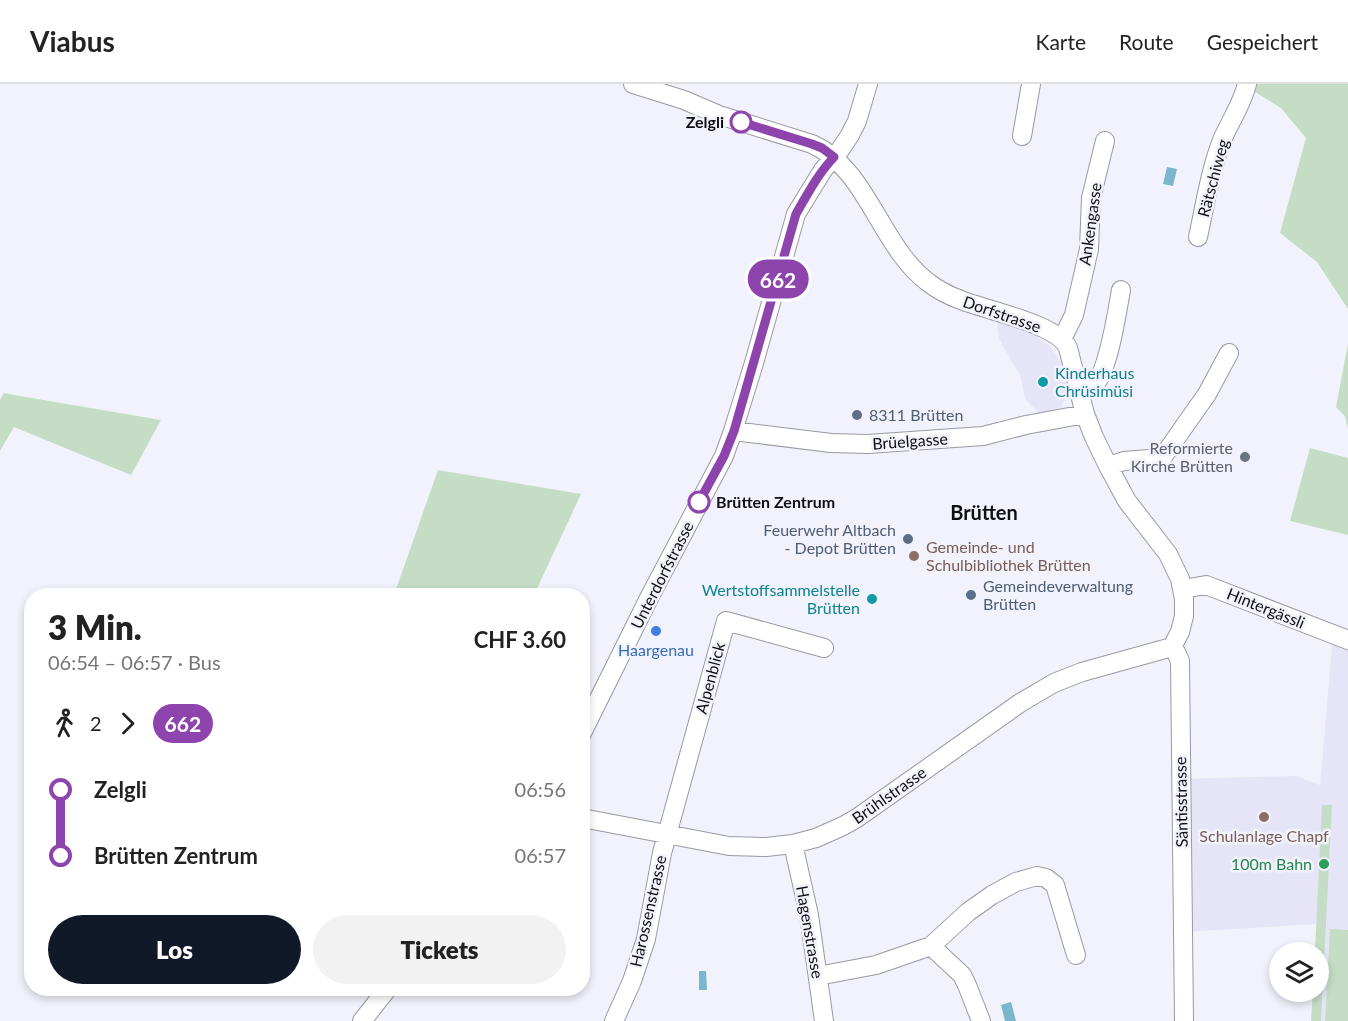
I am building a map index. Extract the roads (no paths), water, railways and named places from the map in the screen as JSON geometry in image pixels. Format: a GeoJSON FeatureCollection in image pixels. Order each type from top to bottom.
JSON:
{"type":"FeatureCollection","features":[{"type":"Feature","properties":{"kind":"street"},"geometry":{"type":"LineString","coordinates":[[633,84],[684,100],[719,115],[812,144],[834,157]]}},
{"type":"Feature","properties":{"kind":"street","name":"Unterdorfstrasse"},"geometry":{"type":"LineString","coordinates":[[590,717],[724,456],[734,431],[796,214],[813,184],[854,128],[868,84]]}},
{"type":"Feature","properties":{"kind":"street"},"geometry":{"type":"LineString","coordinates":[[1022,136],[1031,84]]}},
{"type":"Feature","properties":{"kind":"street","name":"Rätschiweg"},"geometry":{"type":"LineString","coordinates":[[1198,237],[1215,161],[1246,86]]}},
{"type":"Feature","properties":{"kind":"street","name":"Ankengasse"},"geometry":{"type":"LineString","coordinates":[[1062,339],[1074,315],[1089,249],[1091,198],[1105,141]]}},
{"type":"Feature","properties":{"kind":"street","name":"Dorfstrasse"},"geometry":{"type":"LineString","coordinates":[[834,157],[860,190],[903,257],[930,284],[954,298],[1029,322],[1062,339],[1068,348],[1086,414],[1108,466],[1127,501],[1168,554],[1183,589]]}},
{"type":"Feature","properties":{"kind":"street"},"geometry":{"type":"LineString","coordinates":[[1080,392],[1094,385],[1102,372],[1112,336],[1120,290]]}},
{"type":"Feature","properties":{"kind":"street"},"geometry":{"type":"LineString","coordinates":[[1108,466],[1124,461],[1162,458],[1212,386],[1229,353]]}},
{"type":"Feature","properties":{"kind":"street","name":"Brüelgasse"},"geometry":{"type":"LineString","coordinates":[[734,431],[831,443],[868,444],[983,436],[1086,414]]}},
{"type":"Feature","properties":{"kind":"street","name":"Hintergässli"},"geometry":{"type":"LineString","coordinates":[[1183,589],[1206,585],[1348,640]]}},
{"type":"Feature","properties":{"kind":"street"},"geometry":{"type":"LineString","coordinates":[[1172,647],[1183,624],[1185,609],[1183,589]]}},
{"type":"Feature","properties":{"kind":"street","name":"Alpenblick"},"geometry":{"type":"LineString","coordinates":[[667,833],[726,621],[824,648]]}},
{"type":"Feature","properties":{"kind":"street","name":"Brühlstrasse"},"geometry":{"type":"LineString","coordinates":[[590,819],[729,846],[766,847],[793,844],[816,838],[850,822],[1020,703],[1054,683],[1082,672],[1172,647]]}},
{"type":"Feature","properties":{"kind":"street","name":"Säntisstrasse"},"geometry":{"type":"LineString","coordinates":[[1172,647],[1180,661],[1184,1021]]}},
{"type":"Feature","properties":{"kind":"street","name":"Harossenstrasse"},"geometry":{"type":"LineString","coordinates":[[614,1021],[632,981],[646,939],[667,833]]}},
{"type":"Feature","properties":{"kind":"street","name":"Hagenstrasse"},"geometry":{"type":"LineString","coordinates":[[793,844],[809,915],[824,1021]]}},
{"type":"Feature","properties":{"kind":"street"},"geometry":{"type":"LineString","coordinates":[[818,976],[876,965],[932,946],[968,912],[992,895],[1016,882],[1037,876],[1046,878],[1055,885],[1076,955]]}},
{"type":"Feature","properties":{"kind":"street"},"geometry":{"type":"LineString","coordinates":[[932,946],[962,975],[981,1021]]}},
{"type":"Feature","properties":{"kind":"street"},"geometry":{"type":"LineString","coordinates":[[362,1021],[382,996]]}},
{"type":"Feature","properties":{"kind":"water"},"geometry":{"type":"Polygon","coordinates":[[[1167,167],[1177,169],[1173,186],[1163,184],[1167,167]]]}},
{"type":"Feature","properties":{"kind":"water"},"geometry":{"type":"Polygon","coordinates":[[[699,971],[706,971],[707,990],[699,990],[699,971]]]}},
{"type":"Feature","properties":{"kind":"water"},"geometry":{"type":"Polygon","coordinates":[[[1011,1002],[1016,1021],[1005,1021],[1001,1005],[1011,1002]]]}},
{"type":"Feature","properties":{"kind":"place","name":"Zelgli"},"geometry":{"type":"Point","coordinates":[741,122]}},
{"type":"Feature","properties":{"kind":"place","name":"Kinderhaus Chrüsimüsi"},"geometry":{"type":"Point","coordinates":[1043,382]}},
{"type":"Feature","properties":{"kind":"place","name":"8311 Brütten"},"geometry":{"type":"Point","coordinates":[857,415]}},
{"type":"Feature","properties":{"kind":"place","name":"Reformierte Kirche Brütten"},"geometry":{"type":"Point","coordinates":[1245,457]}},
{"type":"Feature","properties":{"kind":"place","name":"Brütten Zentrum"},"geometry":{"type":"Point","coordinates":[699,502]}},
{"type":"Feature","properties":{"kind":"place","name":"Feuerwehr Altbach - Depot Brütten"},"geometry":{"type":"Point","coordinates":[908,539]}},
{"type":"Feature","properties":{"kind":"place","name":"Gemeinde- und Schulbibliothek Brütten"},"geometry":{"type":"Point","coordinates":[914,556]}},
{"type":"Feature","properties":{"kind":"place","name":"Gemeindeverwaltung Brütten"},"geometry":{"type":"Point","coordinates":[971,595]}},
{"type":"Feature","properties":{"kind":"place","name":"Wertstoffsammelstelle Brütten"},"geometry":{"type":"Point","coordinates":[872,599]}},
{"type":"Feature","properties":{"kind":"place","name":"Haargenau"},"geometry":{"type":"Point","coordinates":[656,631]}},
{"type":"Feature","properties":{"kind":"place","name":"Schulanlage Chapf"},"geometry":{"type":"Point","coordinates":[1264,817]}},
{"type":"Feature","properties":{"kind":"place","name":"100m Bahn"},"geometry":{"type":"Point","coordinates":[1324,864]}},
{"type":"Feature","properties":{"kind":"district","name":"Brütten"},"geometry":{"type":"Point","coordinates":[984,513]}}]}
